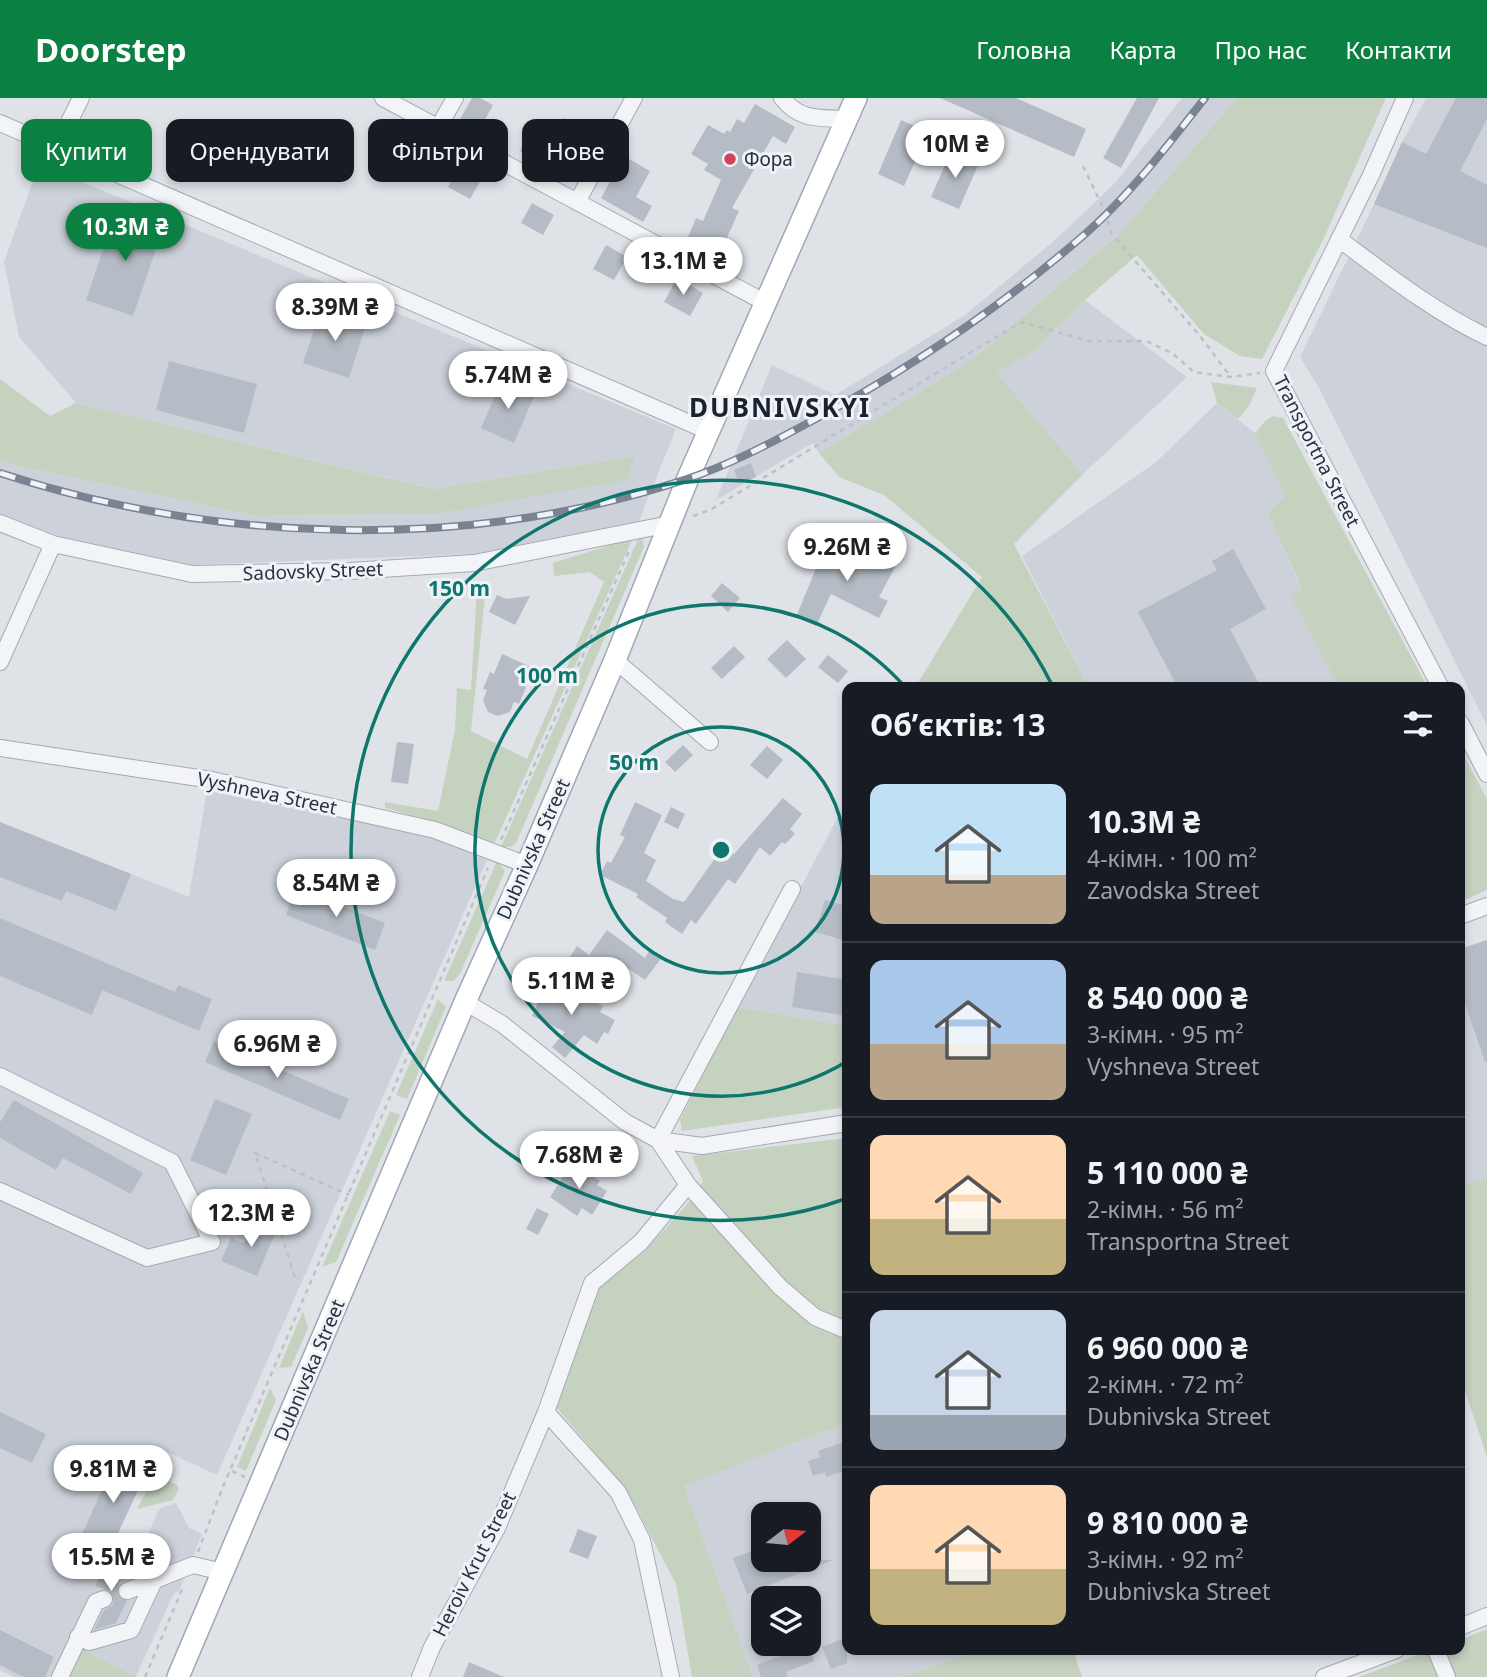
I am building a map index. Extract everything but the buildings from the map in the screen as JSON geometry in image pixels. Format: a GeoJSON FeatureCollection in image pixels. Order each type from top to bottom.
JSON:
{"type":"FeatureCollection","features":[{"type":"Feature","properties":{"kind":"main road","name":"Dubnivska Street"},"geometry":{"type":"LineString","coordinates":[[178,1677],[465,1002],[615,660],[670,524],[856,98]]}},
{"type":"Feature","properties":{"kind":"street"},"geometry":{"type":"LineString","coordinates":[[70,119],[81,98]]}},
{"type":"Feature","properties":{"kind":"street"},"geometry":{"type":"LineString","coordinates":[[383,98],[422,119]]}},
{"type":"Feature","properties":{"kind":"street"},"geometry":{"type":"LineString","coordinates":[[443,119],[455,98]]}},
{"type":"Feature","properties":{"kind":"street"},"geometry":{"type":"LineString","coordinates":[[577,202],[634,98]]}},
{"type":"Feature","properties":{"kind":"street"},"geometry":{"type":"LineString","coordinates":[[782,98],[788,106],[807,117],[847,119]]}},
{"type":"Feature","properties":{"kind":"street","name":"Transportna Street"},"geometry":{"type":"LineString","coordinates":[[1405,98],[1274,371],[1438,682]]}},
{"type":"Feature","properties":{"kind":"street"},"geometry":{"type":"LineString","coordinates":[[0,122],[21,132]]}},
{"type":"Feature","properties":{"kind":"street"},"geometry":{"type":"LineString","coordinates":[[508,165],[766,303]]}},
{"type":"Feature","properties":{"kind":"street"},"geometry":{"type":"LineString","coordinates":[[134,182],[710,432]]}},
{"type":"Feature","properties":{"kind":"street"},"geometry":{"type":"LineString","coordinates":[[1339,239],[1397,282],[1465,327],[1487,337]]}},
{"type":"Feature","properties":{"kind":"street","name":"Sadovsky Street"},"geometry":{"type":"LineString","coordinates":[[0,523],[53,544],[192,574],[350,571],[474,563],[670,524]]}},
{"type":"Feature","properties":{"kind":"street"},"geometry":{"type":"LineString","coordinates":[[0,662],[53,544]]}},
{"type":"Feature","properties":{"kind":"street"},"geometry":{"type":"LineString","coordinates":[[615,660],[710,742]]}},
{"type":"Feature","properties":{"kind":"street"},"geometry":{"type":"LineString","coordinates":[[1465,732],[1487,774]]}},
{"type":"Feature","properties":{"kind":"street","name":"Vyshneva Street"},"geometry":{"type":"LineString","coordinates":[[0,748],[212,780],[435,830],[527,865]]}},
{"type":"Feature","properties":{"kind":"street"},"geometry":{"type":"LineString","coordinates":[[658,1140],[792,889]]}},
{"type":"Feature","properties":{"kind":"street"},"geometry":{"type":"LineString","coordinates":[[1465,914],[1487,906]]}},
{"type":"Feature","properties":{"kind":"street"},"geometry":{"type":"LineString","coordinates":[[465,1002],[502,1024],[625,1122],[658,1140],[702,1146],[842,1124]]}},
{"type":"Feature","properties":{"kind":"street"},"geometry":{"type":"LineString","coordinates":[[0,1076],[172,1162],[212,1242],[147,1258],[0,1191]]}},
{"type":"Feature","properties":{"kind":"street"},"geometry":{"type":"LineString","coordinates":[[658,1140],[688,1185],[780,1287],[815,1317],[842,1328]]}},
{"type":"Feature","properties":{"kind":"street","name":"Heroiv Krut Street"},"geometry":{"type":"LineString","coordinates":[[420,1677],[432,1647],[497,1528],[546,1412],[592,1283],[641,1242],[688,1185]]}},
{"type":"Feature","properties":{"kind":"street"},"geometry":{"type":"LineString","coordinates":[[546,1412],[618,1492],[642,1540],[671,1677]]}},
{"type":"Feature","properties":{"kind":"street"},"geometry":{"type":"LineString","coordinates":[[127,1591],[193,1564],[223,1572]]}},
{"type":"Feature","properties":{"kind":"street"},"geometry":{"type":"LineString","coordinates":[[78,1637],[89,1642],[131,1630],[154,1581]]}},
{"type":"Feature","properties":{"kind":"street"},"geometry":{"type":"LineString","coordinates":[[60,1677],[96,1602],[104,1599]]}},
{"type":"Feature","properties":{"kind":"street"},"geometry":{"type":"LineString","coordinates":[[1465,1625],[1487,1616]]}},
{"type":"Feature","properties":{"kind":"street"},"geometry":{"type":"LineString","coordinates":[[1324,1677],[1383,1655]]}},
{"type":"Feature","properties":{"kind":"street"},"geometry":{"type":"LineString","coordinates":[[1438,1655],[1447,1677]]}},
{"type":"Feature","properties":{"kind":"path"},"geometry":{"type":"LineString","coordinates":[[1083,166],[1106,214],[1111,233],[1200,336],[1231,377]]}},
{"type":"Feature","properties":{"kind":"path"},"geometry":{"type":"LineString","coordinates":[[670,524],[710,510],[1021,322],[1089,341],[1146,341],[1172,353],[1194,372],[1231,377],[1274,371]]}},
{"type":"Feature","properties":{"kind":"path"},"geometry":{"type":"LineString","coordinates":[[145,1677],[222,1489],[495,852],[638,530]]}},
{"type":"Feature","properties":{"kind":"path"},"geometry":{"type":"LineString","coordinates":[[295,1278],[255,1153],[349,1195]]}},
{"type":"Feature","properties":{"kind":"shaded area"},"geometry":{"type":"Polygon","coordinates":[[[1182,98],[1237,98],[1119,234],[972,360],[819,453],[813,443],[716,500],[772,365],[835,395],[965,315],[1055,240],[1115,183],[1182,98]]]}},
{"type":"Feature","properties":{"kind":"shaded area"},"geometry":{"type":"Polygon","coordinates":[[[1426,98],[1487,98],[1487,726],[1318,386],[1300,357],[1402,142],[1426,98]]]}},
{"type":"Feature","properties":{"kind":"shaded area"},"geometry":{"type":"Polygon","coordinates":[[[33,182],[82,182],[676,429],[639,521],[473,554],[193,565],[55,535],[0,514],[0,460],[252,515],[435,514],[635,456],[434,489],[76,403],[19,337],[4,262],[33,182]]]}},
{"type":"Feature","properties":{"kind":"shaded area"},"geometry":{"type":"Polygon","coordinates":[[[1085,300],[1187,377],[1083,474],[995,373],[1034,351],[1085,300]]]}},
{"type":"Feature","properties":{"kind":"shaded area"},"geometry":{"type":"Polygon","coordinates":[[[1217,403],[1255,433],[1285,497],[1267,512],[1302,590],[1292,596],[1336,682],[1086,682],[1022,556],[1156,462],[1217,403]]]}},
{"type":"Feature","properties":{"kind":"shaded area"},"geometry":{"type":"Polygon","coordinates":[[[207,790],[430,837],[487,860],[217,1475],[158,1448],[108,1554],[133,1566],[160,1508],[176,1503],[189,1528],[202,1534],[179,1591],[174,1593],[136,1676],[68,1642],[52,1677],[14,1677],[0,1670],[0,822],[189,897],[207,790]]]}},
{"type":"Feature","properties":{"kind":"shaded area"},"geometry":{"type":"Polygon","coordinates":[[[842,809],[842,1025],[737,1007],[842,809]]]}},
{"type":"Feature","properties":{"kind":"shaded area"},"geometry":{"type":"Polygon","coordinates":[[[1487,940],[1487,1177],[1465,1185],[1465,947],[1487,940]]]}},
{"type":"Feature","properties":{"kind":"shaded area"},"geometry":{"type":"Polygon","coordinates":[[[842,1425],[842,1655],[965,1655],[901,1677],[753,1677],[684,1486],[842,1425]]]}},
{"type":"Feature","properties":{"kind":"green space"},"geometry":{"type":"Polygon","coordinates":[[[1237,98],[1386,98],[1323,240],[1262,359],[1240,356],[1204,334],[1137,255],[1085,300],[1034,351],[996,373],[1083,474],[1014,544],[1086,682],[919,682],[982,577],[884,495],[839,477],[819,453],[972,360],[1119,234],[1237,98]]]}},
{"type":"Feature","properties":{"kind":"green space"},"geometry":{"type":"Polygon","coordinates":[[[0,379],[50,416],[76,403],[433,489],[635,456],[627,480],[435,514],[252,515],[0,460],[0,379]]]}},
{"type":"Feature","properties":{"kind":"green space"},"geometry":{"type":"Polygon","coordinates":[[[1211,382],[1257,388],[1249,406],[1238,419],[1217,403],[1211,382]]]}},
{"type":"Feature","properties":{"kind":"green space"},"geometry":{"type":"Polygon","coordinates":[[[1273,416],[1283,418],[1425,682],[1336,682],[1291,596],[1302,589],[1267,512],[1285,497],[1255,433],[1273,416]]]}},
{"type":"Feature","properties":{"kind":"green space"},"geometry":{"type":"Polygon","coordinates":[[[639,537],[643,540],[644,547],[516,843],[510,847],[501,847],[639,537]]]}},
{"type":"Feature","properties":{"kind":"green space"},"geometry":{"type":"Polygon","coordinates":[[[633,538],[494,844],[437,822],[385,808],[385,802],[438,811],[455,730],[457,688],[471,690],[477,587],[486,587],[471,731],[527,759],[604,582],[590,572],[554,576],[553,563],[633,538]]]}},
{"type":"Feature","properties":{"kind":"green space"},"geometry":{"type":"Polygon","coordinates":[[[1465,757],[1487,799],[1487,890],[1465,900],[1465,757]]]}},
{"type":"Feature","properties":{"kind":"green space"},"geometry":{"type":"Polygon","coordinates":[[[497,861],[505,871],[460,974],[453,981],[444,981],[497,861]]]}},
{"type":"Feature","properties":{"kind":"green space"},"geometry":{"type":"Polygon","coordinates":[[[438,999],[446,1007],[407,1099],[396,1095],[438,999]]]}},
{"type":"Feature","properties":{"kind":"green space"},"geometry":{"type":"Polygon","coordinates":[[[737,1007],[842,1025],[842,1108],[682,1131],[680,1120],[737,1007]]]}},
{"type":"Feature","properties":{"kind":"green space"},"geometry":{"type":"Polygon","coordinates":[[[390,1111],[400,1115],[336,1262],[322,1267],[390,1111]]]}},
{"type":"Feature","properties":{"kind":"green space"},"geometry":{"type":"Polygon","coordinates":[[[842,1139],[842,1425],[684,1486],[753,1677],[692,1677],[676,1584],[627,1490],[555,1406],[596,1289],[645,1251],[689,1202],[703,1181],[692,1156],[842,1139]]]}},
{"type":"Feature","properties":{"kind":"green space"},"geometry":{"type":"Polygon","coordinates":[[[1487,1177],[1487,1457],[1465,1391],[1465,1185],[1487,1177]]]}},
{"type":"Feature","properties":{"kind":"green space"},"geometry":{"type":"Polygon","coordinates":[[[303,1311],[308,1328],[291,1367],[279,1368],[303,1311]]]}},
{"type":"Feature","properties":{"kind":"green space"},"geometry":{"type":"Polygon","coordinates":[[[270,1388],[276,1400],[246,1471],[237,1467],[270,1388]]]}},
{"type":"Feature","properties":{"kind":"green space"},"geometry":{"type":"Polygon","coordinates":[[[162,1478],[177,1485],[179,1489],[173,1500],[137,1509],[151,1482],[162,1478]]]}},
{"type":"Feature","properties":{"kind":"green space"},"geometry":{"type":"Polygon","coordinates":[[[1487,1629],[1487,1677],[1359,1677],[1418,1655],[1465,1655],[1465,1638],[1487,1629]]]}},
{"type":"Feature","properties":{"kind":"green space"},"geometry":{"type":"Polygon","coordinates":[[[82,1649],[136,1676],[136,1677],[68,1677],[82,1649]]]}},
{"type":"Feature","properties":{"kind":"green space"},"geometry":{"type":"Polygon","coordinates":[[[965,1655],[1075,1655],[1082,1677],[901,1677],[965,1655]]]}},
{"type":"Feature","properties":{"kind":"railway"},"geometry":{"type":"LineString","coordinates":[[0,473],[83,497],[169,514],[256,525],[344,530],[431,528],[518,519],[604,503],[687,479],[750,453],[846,402],[918,359],[1020,288],[1084,235],[1116,204],[1148,170],[1205,98]]}},
{"type":"Feature","properties":{"kind":"place","name":"Фора"},"geometry":{"type":"Point","coordinates":[730,159]}},
{"type":"Feature","properties":{"kind":"district","name":"DUBNIVSKYI"},"geometry":{"type":"Point","coordinates":[780,408]}}]}
